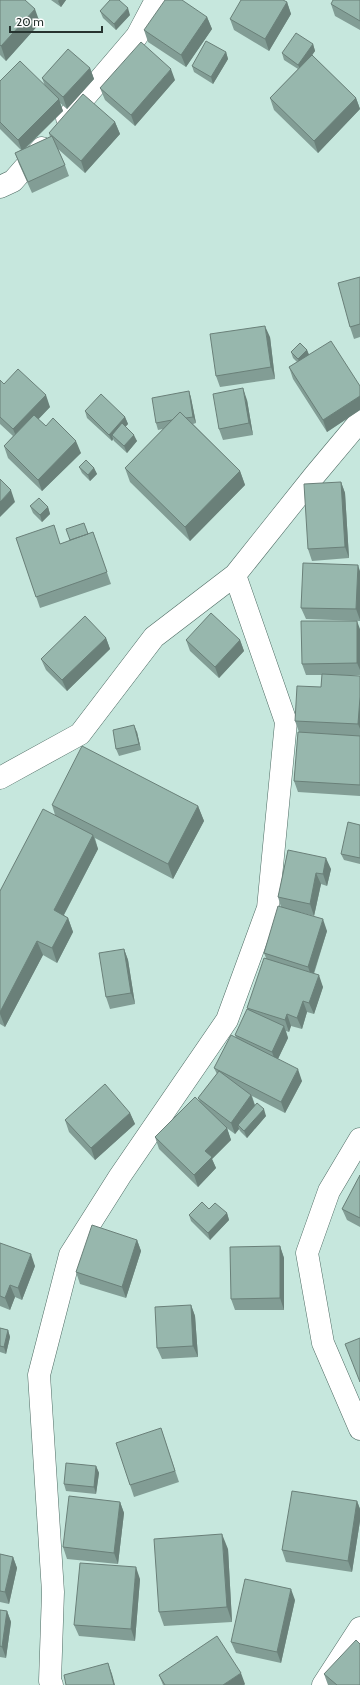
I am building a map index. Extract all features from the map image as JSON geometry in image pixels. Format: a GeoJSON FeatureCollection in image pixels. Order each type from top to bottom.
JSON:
{"type":"FeatureCollection","features":[{"type":"Feature","properties":{"kind":"street"},"geometry":{"type":"LineString","coordinates":[[0,187],[13,181],[136,36],[156,0]]}},
{"type":"Feature","properties":{"kind":"street"},"geometry":{"type":"LineString","coordinates":[[0,778],[80,734],[154,637],[235,575],[360,421]]}},
{"type":"Feature","properties":{"kind":"street"},"geometry":{"type":"LineString","coordinates":[[52,1685],[50,1681],[53,1592],[39,1375],[70,1255],[120,1176],[227,1020],[268,908],[286,722],[235,575]]}},
{"type":"Feature","properties":{"kind":"street"},"geometry":{"type":"LineString","coordinates":[[360,1139],[329,1191],[307,1253],[323,1343],[360,1429]]}},
{"type":"Feature","properties":{"kind":"street"},"geometry":{"type":"LineString","coordinates":[[323,1685],[360,1628]]}},
{"type":"Feature","properties":{"kind":"building"},"geometry":{"type":"Polygon","coordinates":[[[0,0],[25,0],[35,9],[1,46],[0,45],[0,0]]]}},
{"type":"Feature","properties":{"kind":"building"},"geometry":{"type":"Polygon","coordinates":[[[110,0],[119,0],[128,8],[114,24],[100,11],[110,0]]]}},
{"type":"Feature","properties":{"kind":"building"},"geometry":{"type":"Polygon","coordinates":[[[165,0],[182,0],[207,17],[181,55],[144,30],[165,0]]]}},
{"type":"Feature","properties":{"kind":"building"},"geometry":{"type":"Polygon","coordinates":[[[241,0],[283,0],[287,2],[265,39],[230,19],[241,0]]]}},
{"type":"Feature","properties":{"kind":"building"},"geometry":{"type":"Polygon","coordinates":[[[333,0],[360,0],[360,21],[331,4],[333,0]]]}},
{"type":"Feature","properties":{"kind":"building"},"geometry":{"type":"Polygon","coordinates":[[[296,33],[313,44],[298,65],[282,53],[296,33]]]}},
{"type":"Feature","properties":{"kind":"building"},"geometry":{"type":"Polygon","coordinates":[[[206,41],[226,52],[211,77],[192,66],[206,41]]]}},
{"type":"Feature","properties":{"kind":"building"},"geometry":{"type":"Polygon","coordinates":[[[141,42],[171,69],[131,115],[100,88],[141,42]]]}},
{"type":"Feature","properties":{"kind":"building"},"geometry":{"type":"Polygon","coordinates":[[[68,49],[90,68],[63,97],[42,78],[68,49]]]}},
{"type":"Feature","properties":{"kind":"building"},"geometry":{"type":"Polygon","coordinates":[[[312,55],[356,98],[314,141],[270,98],[312,55]]]}},
{"type":"Feature","properties":{"kind":"building"},"geometry":{"type":"Polygon","coordinates":[[[20,61],[59,99],[18,140],[0,122],[0,81],[20,61]]]}},
{"type":"Feature","properties":{"kind":"building"},"geometry":{"type":"Polygon","coordinates":[[[83,94],[115,122],[81,161],[49,133],[83,94]]]}},
{"type":"Feature","properties":{"kind":"building"},"geometry":{"type":"Polygon","coordinates":[[[52,136],[65,165],[28,182],[15,153],[52,136]]]}},
{"type":"Feature","properties":{"kind":"building"},"geometry":{"type":"Polygon","coordinates":[[[360,277],[360,324],[350,327],[338,283],[360,277]]]}},
{"type":"Feature","properties":{"kind":"building"},"geometry":{"type":"Polygon","coordinates":[[[265,326],[271,367],[216,376],[210,334],[265,326]]]}},
{"type":"Feature","properties":{"kind":"building"},"geometry":{"type":"Polygon","coordinates":[[[331,341],[360,386],[360,396],[323,420],[289,367],[331,341]]]}},
{"type":"Feature","properties":{"kind":"building"},"geometry":{"type":"Polygon","coordinates":[[[300,343],[307,350],[298,359],[291,352],[300,343]]]}},
{"type":"Feature","properties":{"kind":"building"},"geometry":{"type":"Polygon","coordinates":[[[18,369],[46,395],[13,429],[0,417],[0,380],[4,384],[18,369]]]}},
{"type":"Feature","properties":{"kind":"building"},"geometry":{"type":"Polygon","coordinates":[[[243,388],[249,423],[219,429],[213,394],[243,388]]]}},
{"type":"Feature","properties":{"kind":"building"},"geometry":{"type":"Polygon","coordinates":[[[189,391],[193,417],[186,418],[180,412],[172,420],[156,423],[152,398],[189,391]]]}},
{"type":"Feature","properties":{"kind":"building"},"geometry":{"type":"Polygon","coordinates":[[[101,394],[125,417],[109,435],[85,411],[101,394]]]}},
{"type":"Feature","properties":{"kind":"building"},"geometry":{"type":"Polygon","coordinates":[[[180,412],[240,471],[185,527],[125,468],[180,412]]]}},
{"type":"Feature","properties":{"kind":"building"},"geometry":{"type":"Polygon","coordinates":[[[34,415],[46,426],[53,418],[76,441],[38,480],[4,446],[34,415]]]}},
{"type":"Feature","properties":{"kind":"building"},"geometry":{"type":"Polygon","coordinates":[[[122,423],[134,435],[124,446],[112,435],[122,423]]]}},
{"type":"Feature","properties":{"kind":"building"},"geometry":{"type":"Polygon","coordinates":[[[86,460],[94,468],[88,475],[79,467],[86,460]]]}},
{"type":"Feature","properties":{"kind":"building"},"geometry":{"type":"Polygon","coordinates":[[[0,479],[11,490],[0,502],[0,479]]]}},
{"type":"Feature","properties":{"kind":"building"},"geometry":{"type":"Polygon","coordinates":[[[341,482],[345,547],[308,549],[304,484],[341,482]]]}},
{"type":"Feature","properties":{"kind":"building"},"geometry":{"type":"Polygon","coordinates":[[[39,498],[48,507],[40,515],[30,506],[39,498]]]}},
{"type":"Feature","properties":{"kind":"building"},"geometry":{"type":"Polygon","coordinates":[[[84,523],[88,534],[70,540],[66,529],[84,523]]]}},
{"type":"Feature","properties":{"kind":"building"},"geometry":{"type":"Polygon","coordinates":[[[54,525],[60,544],[93,532],[107,572],[36,597],[16,538],[54,525]]]}},
{"type":"Feature","properties":{"kind":"building"},"geometry":{"type":"Polygon","coordinates":[[[303,563],[358,565],[356,609],[301,608],[303,563]]]}},
{"type":"Feature","properties":{"kind":"building"},"geometry":{"type":"Polygon","coordinates":[[[211,613],[240,640],[215,667],[186,640],[211,613]]]}},
{"type":"Feature","properties":{"kind":"building"},"geometry":{"type":"Polygon","coordinates":[[[85,616],[106,638],[62,680],[41,659],[85,616]]]}},
{"type":"Feature","properties":{"kind":"building"},"geometry":{"type":"Polygon","coordinates":[[[301,621],[357,621],[357,663],[302,664],[301,621]]]}},
{"type":"Feature","properties":{"kind":"building"},"geometry":{"type":"Polygon","coordinates":[[[322,674],[360,676],[358,724],[295,721],[297,686],[321,687],[322,674]]]}},
{"type":"Feature","properties":{"kind":"building"},"geometry":{"type":"Polygon","coordinates":[[[134,725],[139,744],[116,749],[113,730],[134,725]]]}},
{"type":"Feature","properties":{"kind":"building"},"geometry":{"type":"Polygon","coordinates":[[[298,732],[360,736],[360,785],[294,781],[298,732]]]}},
{"type":"Feature","properties":{"kind":"building"},"geometry":{"type":"Polygon","coordinates":[[[82,746],[198,806],[168,864],[52,805],[82,746]]]}},
{"type":"Feature","properties":{"kind":"building"},"geometry":{"type":"Polygon","coordinates":[[[43,809],[93,835],[54,910],[68,918],[52,948],[37,941],[0,1012],[0,891],[43,809]]]}},
{"type":"Feature","properties":{"kind":"building"},"geometry":{"type":"Polygon","coordinates":[[[348,822],[360,825],[360,858],[341,854],[348,822]]]}},
{"type":"Feature","properties":{"kind":"building"},"geometry":{"type":"Polygon","coordinates":[[[288,850],[326,858],[323,874],[316,873],[310,904],[278,897],[288,850]]]}},
{"type":"Feature","properties":{"kind":"building"},"geometry":{"type":"Polygon","coordinates":[[[278,906],[323,919],[308,967],[264,953],[278,906]]]}},
{"type":"Feature","properties":{"kind":"building"},"geometry":{"type":"Polygon","coordinates":[[[124,949],[131,993],[106,997],[99,953],[124,949]]]}},
{"type":"Feature","properties":{"kind":"building"},"geometry":{"type":"Polygon","coordinates":[[[264,958],[319,975],[309,1003],[303,1001],[297,1018],[287,1014],[285,1020],[247,1008],[264,958]]]}},
{"type":"Feature","properties":{"kind":"building"},"geometry":{"type":"Polygon","coordinates":[[[247,1009],[284,1026],[272,1052],[235,1035],[247,1009]]]}},
{"type":"Feature","properties":{"kind":"building"},"geometry":{"type":"Polygon","coordinates":[[[231,1035],[298,1069],[281,1102],[214,1068],[231,1035]]]}},
{"type":"Feature","properties":{"kind":"building"},"geometry":{"type":"Polygon","coordinates":[[[219,1071],[251,1095],[231,1123],[198,1098],[219,1071]]]}},
{"type":"Feature","properties":{"kind":"building"},"geometry":{"type":"Polygon","coordinates":[[[105,1084],[130,1113],[91,1148],[65,1120],[105,1084]]]}},
{"type":"Feature","properties":{"kind":"building"},"geometry":{"type":"Polygon","coordinates":[[[195,1097],[227,1128],[205,1151],[212,1157],[194,1175],[155,1137],[195,1097]]]}},
{"type":"Feature","properties":{"kind":"building"},"geometry":{"type":"Polygon","coordinates":[[[257,1103],[264,1109],[244,1131],[238,1125],[257,1103]]]}},
{"type":"Feature","properties":{"kind":"building"},"geometry":{"type":"Polygon","coordinates":[[[360,1175],[360,1218],[342,1209],[360,1175]]]}},
{"type":"Feature","properties":{"kind":"building"},"geometry":{"type":"Polygon","coordinates":[[[202,1202],[209,1209],[215,1203],[227,1213],[208,1233],[189,1215],[202,1202]]]}},
{"type":"Feature","properties":{"kind":"building"},"geometry":{"type":"Polygon","coordinates":[[[92,1225],[137,1240],[122,1287],[76,1272],[92,1225]]]}},
{"type":"Feature","properties":{"kind":"building"},"geometry":{"type":"Polygon","coordinates":[[[0,1243],[31,1254],[18,1288],[10,1285],[5,1298],[0,1296],[0,1243]]]}},
{"type":"Feature","properties":{"kind":"building"},"geometry":{"type":"Polygon","coordinates":[[[280,1246],[280,1298],[231,1299],[230,1247],[280,1246]]]}},
{"type":"Feature","properties":{"kind":"building"},"geometry":{"type":"Polygon","coordinates":[[[191,1305],[193,1346],[157,1348],[155,1307],[191,1305]]]}},
{"type":"Feature","properties":{"kind":"building"},"geometry":{"type":"Polygon","coordinates":[[[0,1328],[8,1330],[4,1347],[0,1346],[0,1328]]]}},
{"type":"Feature","properties":{"kind":"building"},"geometry":{"type":"Polygon","coordinates":[[[360,1338],[360,1382],[345,1344],[360,1338]]]}},
{"type":"Feature","properties":{"kind":"building"},"geometry":{"type":"Polygon","coordinates":[[[161,1428],[175,1471],[130,1485],[116,1443],[161,1428]]]}},
{"type":"Feature","properties":{"kind":"building"},"geometry":{"type":"Polygon","coordinates":[[[66,1463],[96,1466],[94,1487],[64,1484],[66,1463]]]}},
{"type":"Feature","properties":{"kind":"building"},"geometry":{"type":"Polygon","coordinates":[[[292,1491],[357,1501],[348,1561],[282,1550],[292,1491]]]}},
{"type":"Feature","properties":{"kind":"building"},"geometry":{"type":"Polygon","coordinates":[[[69,1496],[120,1502],[114,1553],[63,1547],[69,1496]]]}},
{"type":"Feature","properties":{"kind":"building"},"geometry":{"type":"Polygon","coordinates":[[[222,1534],[227,1607],[159,1612],[154,1539],[222,1534]]]}},
{"type":"Feature","properties":{"kind":"building"},"geometry":{"type":"Polygon","coordinates":[[[0,1554],[13,1557],[5,1592],[0,1591],[0,1554]]]}},
{"type":"Feature","properties":{"kind":"building"},"geometry":{"type":"Polygon","coordinates":[[[80,1563],[136,1567],[131,1629],[74,1625],[80,1563]]]}},
{"type":"Feature","properties":{"kind":"building"},"geometry":{"type":"Polygon","coordinates":[[[245,1579],[291,1589],[277,1652],[231,1642],[245,1579]]]}},
{"type":"Feature","properties":{"kind":"building"},"geometry":{"type":"Polygon","coordinates":[[[0,1610],[7,1611],[2,1647],[0,1646],[0,1610]]]}},
{"type":"Feature","properties":{"kind":"building"},"geometry":{"type":"Polygon","coordinates":[[[217,1636],[241,1673],[223,1685],[165,1685],[159,1675],[217,1636]]]}},
{"type":"Feature","properties":{"kind":"building"},"geometry":{"type":"Polygon","coordinates":[[[356,1640],[360,1644],[360,1685],[337,1685],[324,1674],[356,1640]]]}},
{"type":"Feature","properties":{"kind":"building"},"geometry":{"type":"Polygon","coordinates":[[[108,1663],[114,1685],[66,1685],[64,1675],[108,1663]]]}}]}
